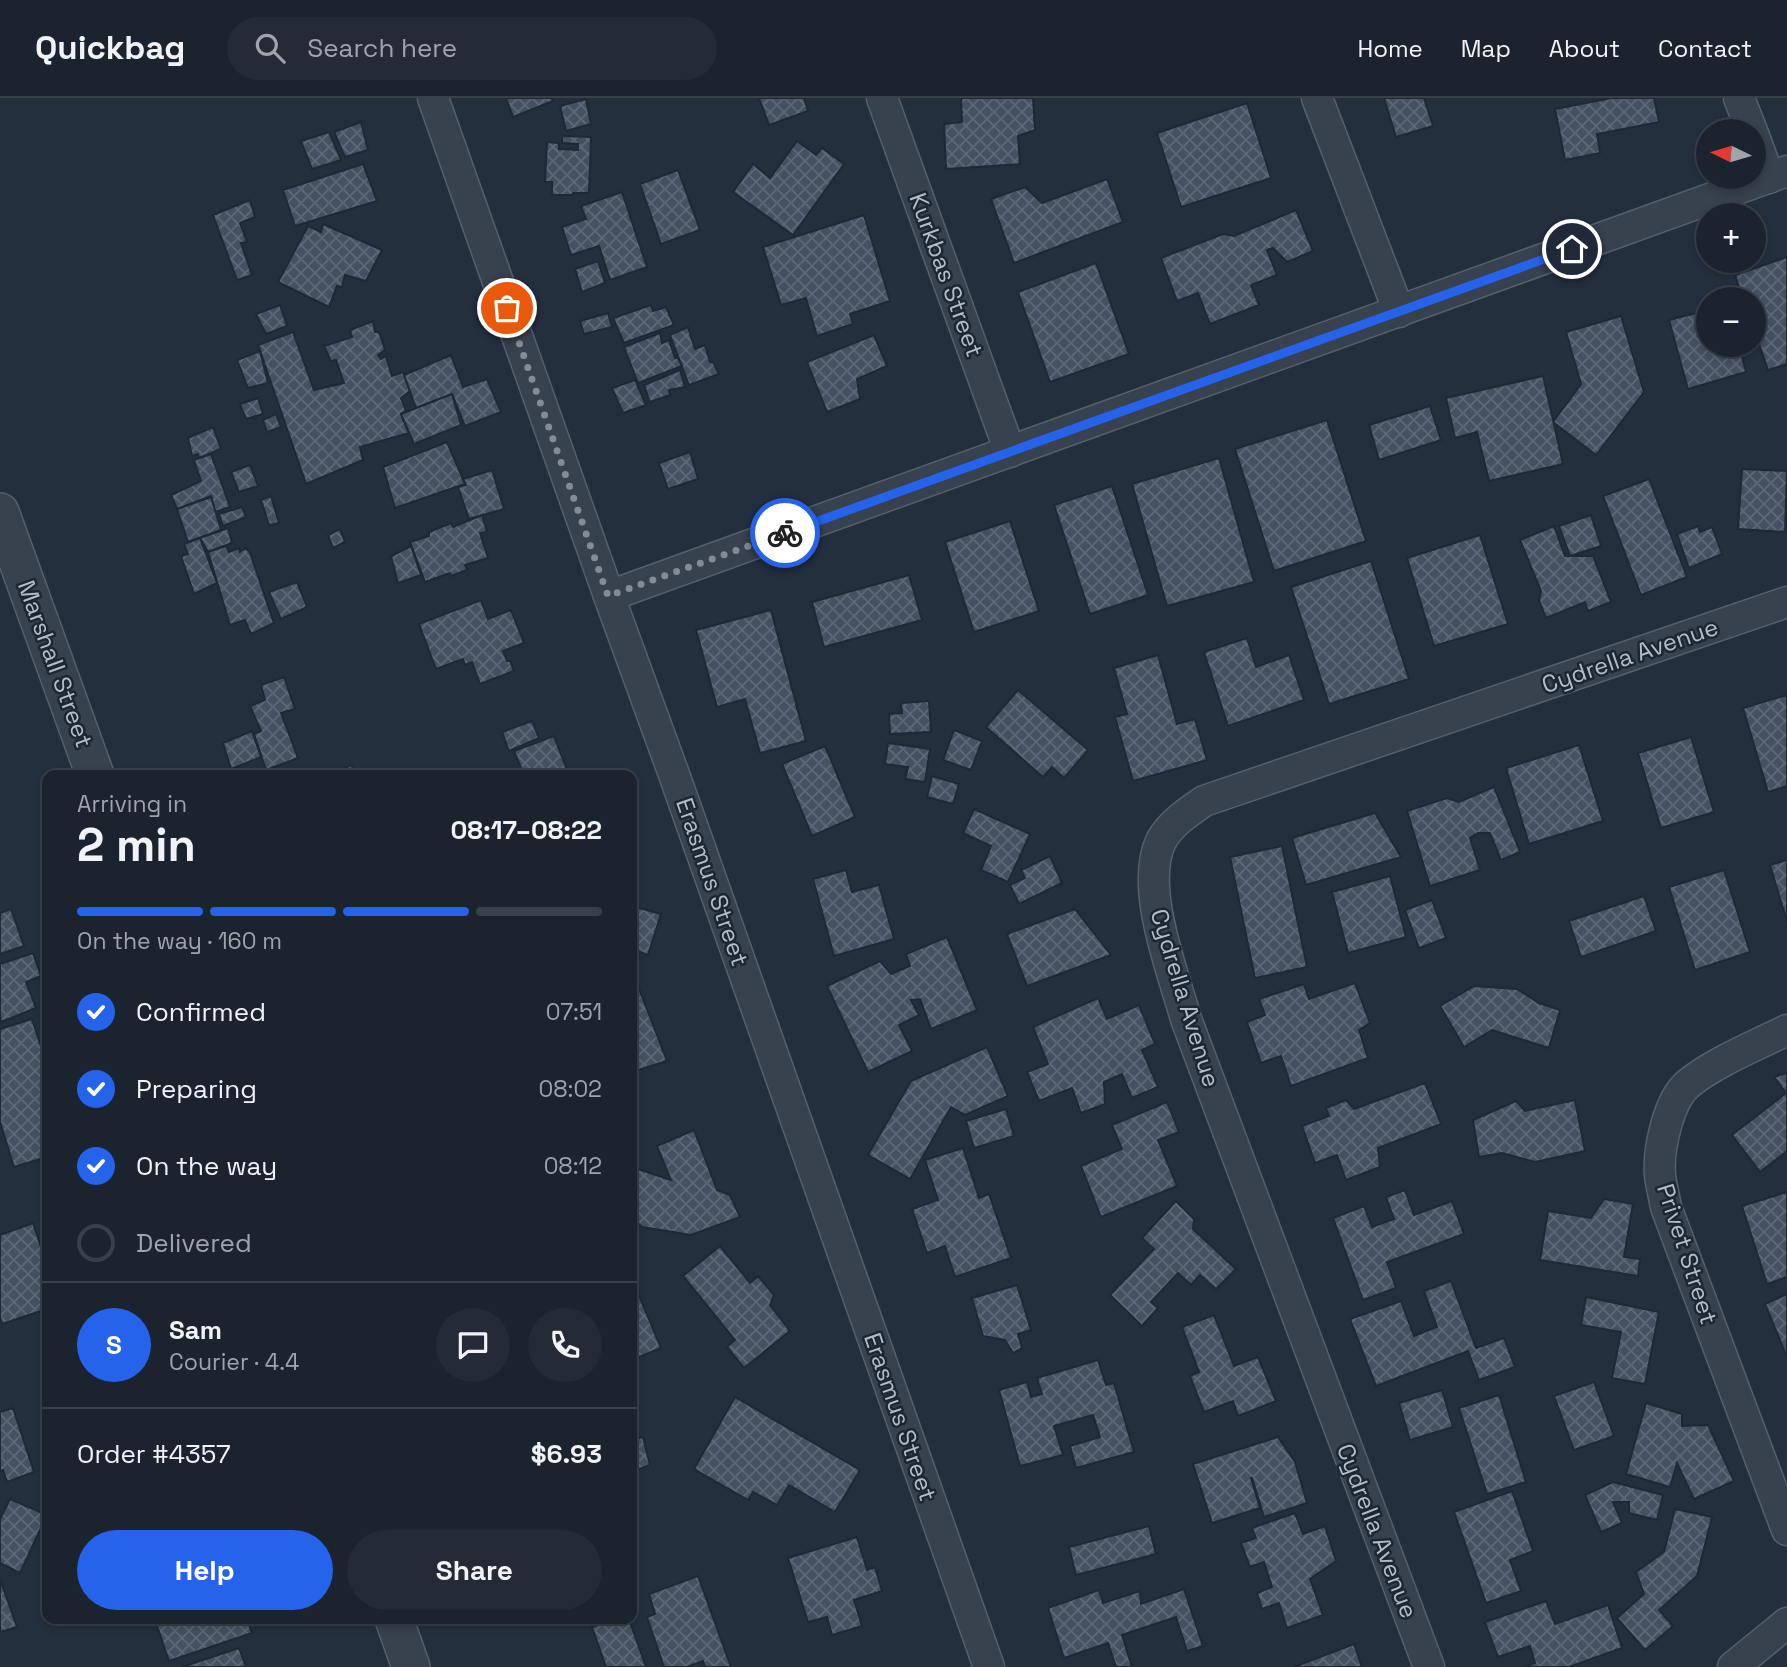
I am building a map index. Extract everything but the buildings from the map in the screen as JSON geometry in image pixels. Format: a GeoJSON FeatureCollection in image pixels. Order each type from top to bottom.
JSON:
{"type":"FeatureCollection","features":[{"type":"Feature","properties":{"kind":"street","name":"Erasmus Street"},"geometry":{"type":"LineString","coordinates":[[433,98],[989,1667]]}},
{"type":"Feature","properties":{"kind":"street","name":"Kurkbas Street"},"geometry":{"type":"LineString","coordinates":[[882,98],[1010,452]]}},
{"type":"Feature","properties":{"kind":"street"},"geometry":{"type":"LineString","coordinates":[[1317,98],[1399,312]]}},
{"type":"Feature","properties":{"kind":"street"},"geometry":{"type":"LineString","coordinates":[[1739,98],[1747,119]]}},
{"type":"Feature","properties":{"kind":"street"},"geometry":{"type":"LineString","coordinates":[[608,596],[1778,174],[1766,155]]}},
{"type":"Feature","properties":{"kind":"street","name":"Marshall Street"},"geometry":{"type":"LineString","coordinates":[[0,512],[93,770]]}},
{"type":"Feature","properties":{"kind":"street","name":"Cydrella Avenue"},"geometry":{"type":"LineString","coordinates":[[1429,1667],[1186,1019],[1159,925],[1156,904],[1155,863],[1161,840],[1180,818],[1204,801],[1787,602]]}},
{"type":"Feature","properties":{"kind":"street","name":"Privet Street"},"geometry":{"type":"LineString","coordinates":[[1787,1030],[1714,1067],[1686,1086],[1671,1111],[1660,1149],[1660,1175],[1666,1207],[1787,1530]]}},
{"type":"Feature","properties":{"kind":"street"},"geometry":{"type":"LineString","coordinates":[[1733,1667],[1787,1623]]}},
{"type":"Feature","properties":{"kind":"street"},"geometry":{"type":"LineString","coordinates":[[396,1624],[411,1667]]}},
{"type":"Feature","properties":{"kind":"way so far"},"geometry":{"type":"LineString","coordinates":[[507,308],[608,596],[785,533]]}},
{"type":"Feature","properties":{"kind":"route"},"geometry":{"type":"LineString","coordinates":[[785,533],[1572,249]]}}]}
